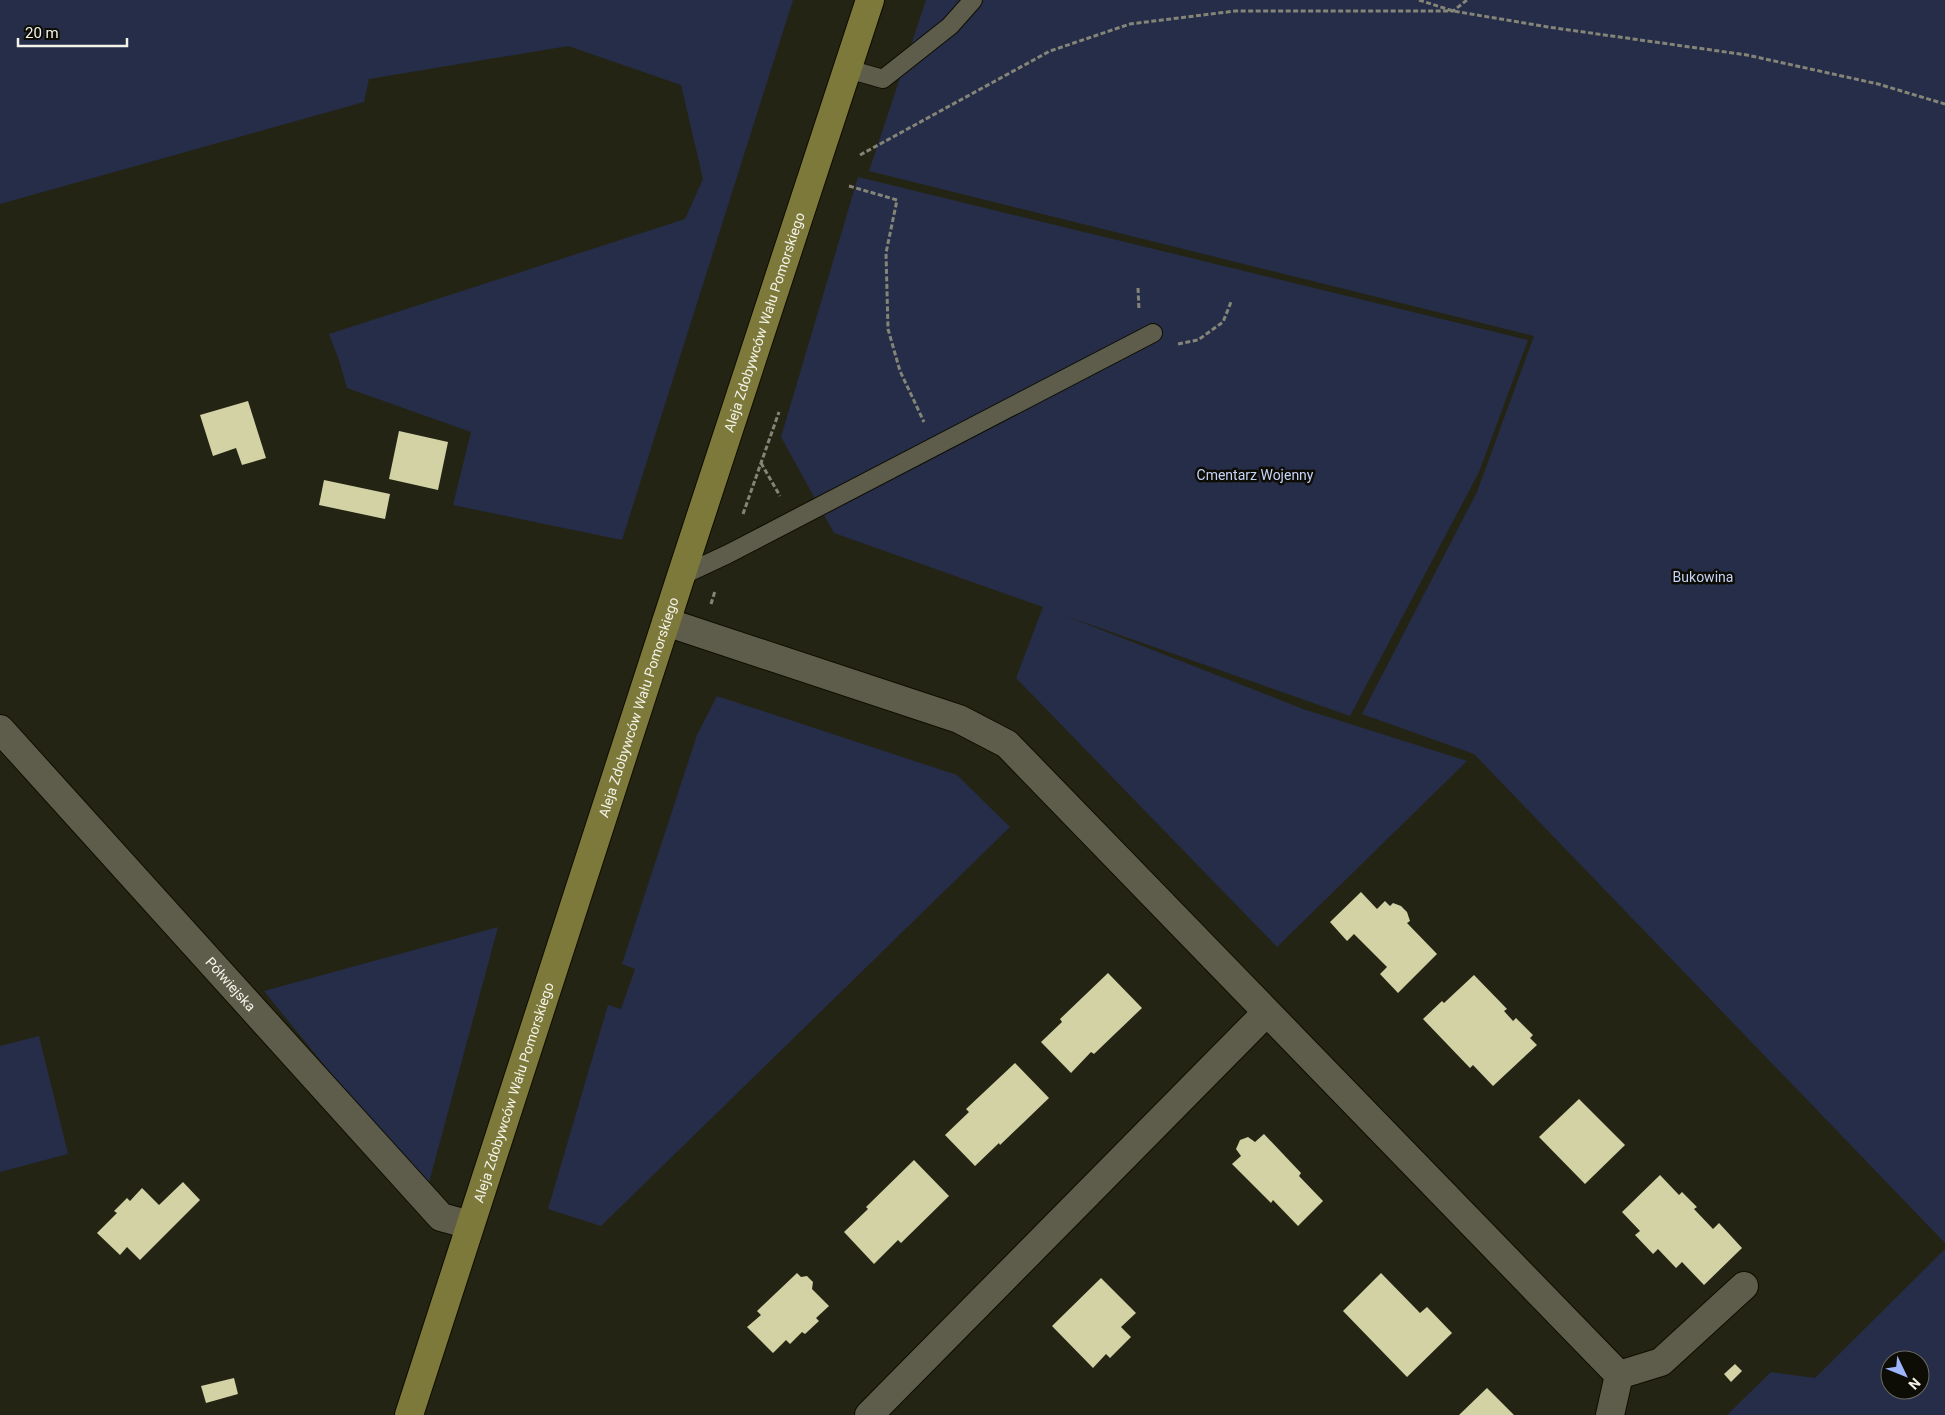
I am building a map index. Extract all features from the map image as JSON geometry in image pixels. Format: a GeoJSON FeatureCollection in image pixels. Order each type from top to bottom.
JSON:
{"type":"FeatureCollection","features":[{"type":"Feature","properties":{"kind":"main road","name":"Aleja Zdobywców Wału Pomorskiego"},"geometry":{"type":"LineString","coordinates":[[409,1415],[870,0]]}},
{"type":"Feature","properties":{"kind":"street"},"geometry":{"type":"LineString","coordinates":[[666,622],[959,718],[1007,744],[1619,1376]]}},
{"type":"Feature","properties":{"kind":"street","name":"Półwiejska"},"geometry":{"type":"LineString","coordinates":[[0,729],[441,1217],[470,1226]]}},
{"type":"Feature","properties":{"kind":"street"},"geometry":{"type":"LineString","coordinates":[[869,1415],[1266,1013]]}},
{"type":"Feature","properties":{"kind":"street"},"geometry":{"type":"LineString","coordinates":[[1619,1376],[1661,1362],[1744,1286]]}},
{"type":"Feature","properties":{"kind":"street"},"geometry":{"type":"LineString","coordinates":[[1610,1415],[1619,1376]]}},
{"type":"Feature","properties":{"kind":"lane"},"geometry":{"type":"LineString","coordinates":[[848,69],[883,79],[950,26],[973,0]]}},
{"type":"Feature","properties":{"kind":"lane"},"geometry":{"type":"LineString","coordinates":[[681,576],[728,554],[1153,333]]}},
{"type":"Feature","properties":{"kind":"path"},"geometry":{"type":"LineString","coordinates":[[1419,0],[1453,11],[1548,27],[1747,55],[1878,84],[1945,104]]}},
{"type":"Feature","properties":{"kind":"path"},"geometry":{"type":"LineString","coordinates":[[860,155],[1050,51],[1130,24],[1235,11],[1453,11],[1467,0]]}},
{"type":"Feature","properties":{"kind":"path"},"geometry":{"type":"LineString","coordinates":[[849,186],[897,200],[886,253],[888,329],[900,370],[914,404],[937,446]]}},
{"type":"Feature","properties":{"kind":"path"},"geometry":{"type":"LineString","coordinates":[[728,554],[779,412]]}},
{"type":"Feature","properties":{"kind":"path"},"geometry":{"type":"LineString","coordinates":[[761,463],[794,520]]}},
{"type":"Feature","properties":{"kind":"green space"},"geometry":{"type":"Polygon","coordinates":[[[0,0],[793,0],[622,540],[453,505],[471,432],[347,388],[329,334],[685,219],[703,179],[681,85],[568,46],[369,79],[364,102],[0,204],[0,0]]]}},
{"type":"Feature","properties":{"kind":"green space","name":"Bukowina"},"geometry":{"type":"Polygon","coordinates":[[[926,0],[1945,0],[1945,1243],[1474,754],[1362,714],[1477,492],[1534,336],[869,171],[926,0]]]}},
{"type":"Feature","properties":{"kind":"green space","name":"Cmentarz Wojenny"},"geometry":{"type":"Polygon","coordinates":[[[858,177],[1528,340],[1479,472],[1350,716],[1066,616],[1303,709],[1467,761],[1277,947],[1016,678],[1043,607],[834,533],[781,437],[858,177]]]}},
{"type":"Feature","properties":{"kind":"green space"},"geometry":{"type":"Polygon","coordinates":[[[717,696],[957,775],[1010,827],[601,1226],[548,1209],[608,1005],[621,1009],[635,969],[622,964],[697,735],[717,696]]]}},
{"type":"Feature","properties":{"kind":"green space"},"geometry":{"type":"Polygon","coordinates":[[[498,927],[428,1186],[333,1076],[264,991],[498,927]]]}},
{"type":"Feature","properties":{"kind":"green space"},"geometry":{"type":"Polygon","coordinates":[[[39,1036],[68,1154],[0,1172],[0,1046],[39,1036]]]}},
{"type":"Feature","properties":{"kind":"green space"},"geometry":{"type":"Polygon","coordinates":[[[1945,1249],[1945,1415],[1727,1415],[1771,1372],[1815,1378],[1945,1249]]]}},
{"type":"Feature","properties":{"kind":"building"},"geometry":{"type":"Polygon","coordinates":[[[248,401],[266,458],[242,465],[236,448],[213,456],[200,415],[248,401]]]}},
{"type":"Feature","properties":{"kind":"building"},"geometry":{"type":"Polygon","coordinates":[[[399,431],[448,442],[438,490],[389,479],[399,431]]]}},
{"type":"Feature","properties":{"kind":"building"},"geometry":{"type":"Polygon","coordinates":[[[324,480],[390,494],[385,519],[319,505],[324,480]]]}},
{"type":"Feature","properties":{"kind":"building"},"geometry":{"type":"Polygon","coordinates":[[[1361,892],[1377,909],[1385,901],[1390,906],[1393,903],[1401,906],[1407,912],[1410,921],[1407,923],[1437,954],[1398,993],[1380,974],[1387,967],[1354,934],[1347,941],[1330,922],[1361,892]]]}},
{"type":"Feature","properties":{"kind":"building"},"geometry":{"type":"Polygon","coordinates":[[[1108,973],[1142,1008],[1094,1054],[1091,1052],[1071,1073],[1041,1042],[1062,1022],[1060,1019],[1108,973]]]}},
{"type":"Feature","properties":{"kind":"building"},"geometry":{"type":"Polygon","coordinates":[[[1474,975],[1507,1009],[1504,1011],[1513,1021],[1516,1018],[1533,1035],[1530,1038],[1537,1045],[1493,1086],[1473,1065],[1470,1068],[1423,1019],[1442,1001],[1444,1003],[1474,975]]]}},
{"type":"Feature","properties":{"kind":"building"},"geometry":{"type":"Polygon","coordinates":[[[1015,1063],[1049,1098],[975,1166],[945,1135],[969,1112],[966,1109],[1015,1063]]]}},
{"type":"Feature","properties":{"kind":"building"},"geometry":{"type":"Polygon","coordinates":[[[1579,1099],[1625,1145],[1585,1184],[1539,1137],[1579,1099]]]}},
{"type":"Feature","properties":{"kind":"building"},"geometry":{"type":"Polygon","coordinates":[[[1264,1134],[1301,1173],[1299,1176],[1323,1201],[1298,1226],[1273,1200],[1271,1203],[1232,1164],[1241,1156],[1236,1149],[1240,1140],[1248,1137],[1255,1142],[1264,1134]]]}},
{"type":"Feature","properties":{"kind":"building"},"geometry":{"type":"Polygon","coordinates":[[[914,1160],[949,1196],[901,1243],[898,1240],[874,1264],[844,1232],[868,1209],[866,1207],[914,1160]]]}},
{"type":"Feature","properties":{"kind":"building"},"geometry":{"type":"Polygon","coordinates":[[[1660,1175],[1679,1195],[1682,1192],[1697,1207],[1694,1209],[1713,1229],[1719,1223],[1742,1248],[1704,1285],[1682,1262],[1676,1268],[1658,1249],[1653,1254],[1635,1235],[1640,1231],[1622,1212],[1660,1175]]]}},
{"type":"Feature","properties":{"kind":"building"},"geometry":{"type":"Polygon","coordinates":[[[183,1182],[200,1200],[140,1260],[127,1247],[120,1255],[97,1233],[117,1213],[114,1211],[127,1198],[130,1201],[142,1188],[159,1205],[183,1182]]]}},
{"type":"Feature","properties":{"kind":"building"},"geometry":{"type":"Polygon","coordinates":[[[797,1273],[801,1277],[807,1276],[813,1282],[812,1289],[829,1306],[816,1318],[819,1321],[805,1334],[802,1332],[790,1344],[786,1340],[773,1353],[747,1327],[761,1315],[757,1311],[797,1273]]]}},
{"type":"Feature","properties":{"kind":"building"},"geometry":{"type":"Polygon","coordinates":[[[1381,1273],[1420,1313],[1427,1307],[1452,1333],[1407,1377],[1343,1311],[1381,1273]]]}},
{"type":"Feature","properties":{"kind":"building"},"geometry":{"type":"Polygon","coordinates":[[[1101,1278],[1136,1313],[1121,1327],[1131,1337],[1110,1358],[1106,1354],[1093,1368],[1052,1326],[1101,1278]]]}},
{"type":"Feature","properties":{"kind":"building"},"geometry":{"type":"Polygon","coordinates":[[[1735,1364],[1742,1371],[1731,1382],[1724,1374],[1735,1364]]]}},
{"type":"Feature","properties":{"kind":"building"},"geometry":{"type":"Polygon","coordinates":[[[234,1378],[238,1394],[206,1403],[201,1386],[234,1378]]]}},
{"type":"Feature","properties":{"kind":"building"},"geometry":{"type":"Polygon","coordinates":[[[1487,1388],[1514,1415],[1459,1415],[1487,1388]]]}}]}
